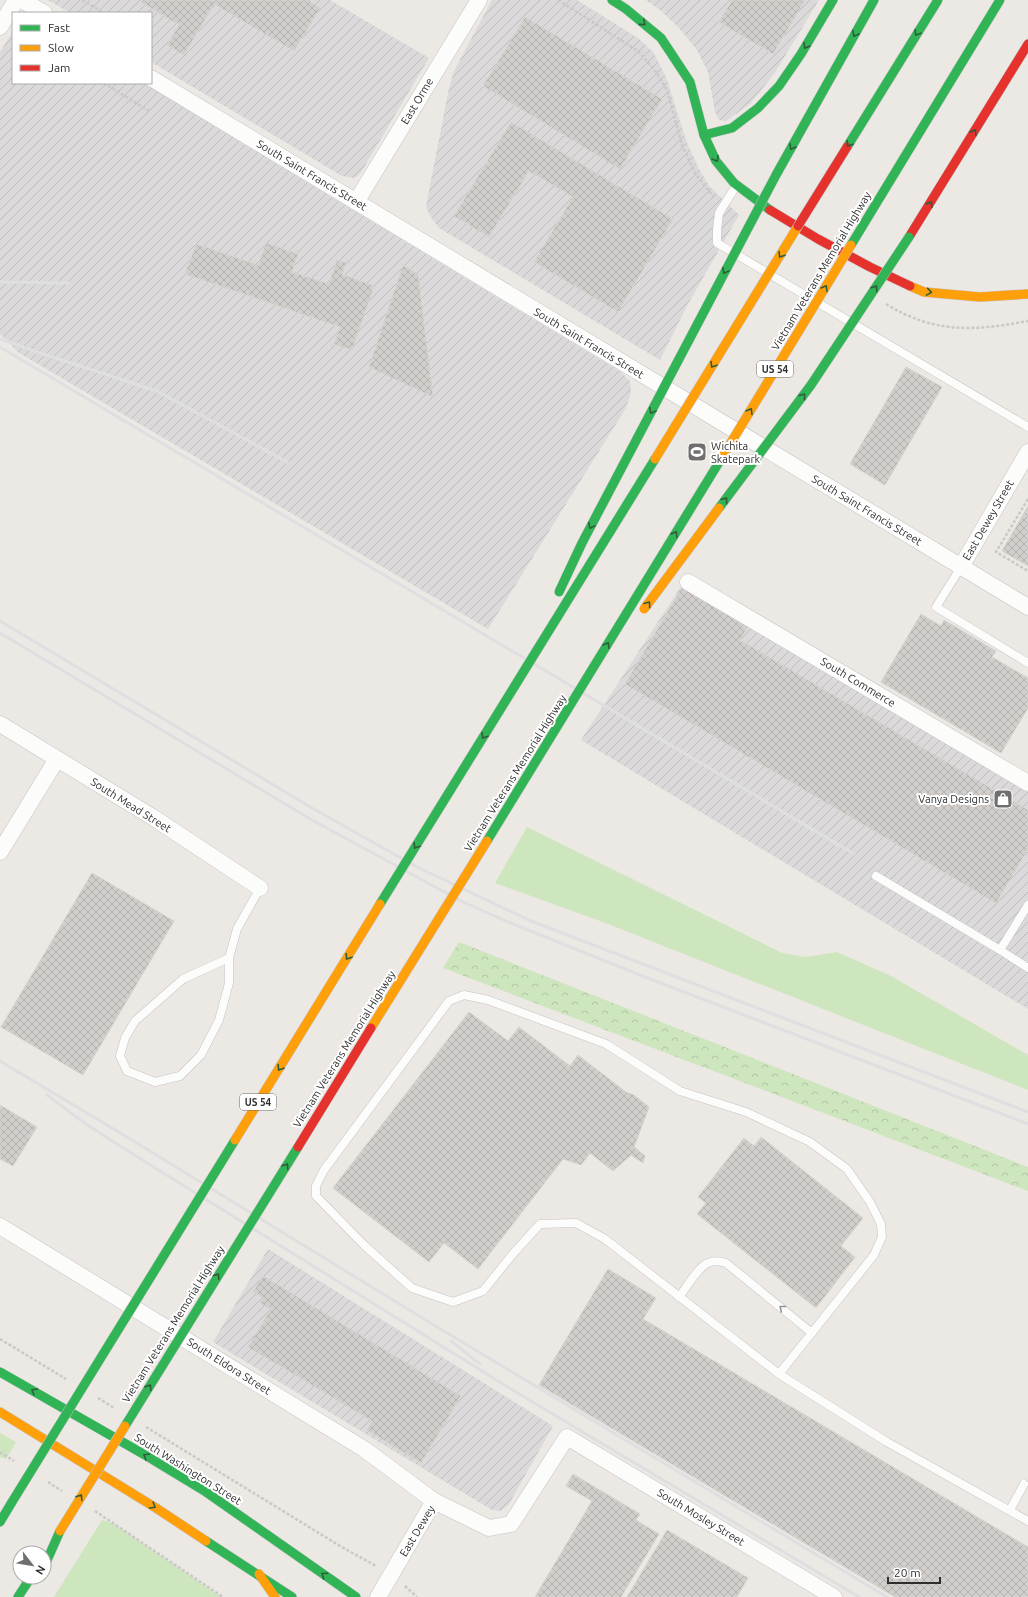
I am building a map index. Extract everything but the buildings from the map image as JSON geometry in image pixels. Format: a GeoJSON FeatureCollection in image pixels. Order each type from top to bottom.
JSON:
{"type":"FeatureCollection","features":[{"type":"Feature","properties":{"kind":"main road"},"geometry":{"type":"LineString","coordinates":[[612,0],[626,9],[661,38],[690,82],[704,136],[716,161],[737,185],[774,213],[870,267],[924,292],[980,297],[1028,294]]}},
{"type":"Feature","properties":{"kind":"main road"},"geometry":{"type":"LineString","coordinates":[[704,136],[732,128],[758,108],[779,86],[801,54],[833,0]]}},
{"type":"Feature","properties":{"kind":"main road"},"geometry":{"type":"LineString","coordinates":[[555,598],[582,543],[776,175],[874,0]]}},
{"type":"Feature","properties":{"kind":"main road","name":"US 54"},"geometry":{"type":"LineString","coordinates":[[0,1522],[938,0]]}},
{"type":"Feature","properties":{"kind":"main road","name":"Vietnam Veterans Memorial Highway"},"geometry":{"type":"LineString","coordinates":[[51,1545],[551,738],[1000,0]]}},
{"type":"Feature","properties":{"kind":"main road"},"geometry":{"type":"LineString","coordinates":[[639,616],[811,385],[909,236],[1028,44]]}},
{"type":"Feature","properties":{"kind":"main road"},"geometry":{"type":"LineString","coordinates":[[505,702],[545,619]]}},
{"type":"Feature","properties":{"kind":"main road"},"geometry":{"type":"LineString","coordinates":[[551,738],[616,648]]}},
{"type":"Feature","properties":{"kind":"main road","name":"South Washington Street"},"geometry":{"type":"LineString","coordinates":[[0,1372],[145,1455],[206,1492],[356,1597]]}},
{"type":"Feature","properties":{"kind":"main road"},"geometry":{"type":"LineString","coordinates":[[0,1412],[156,1508],[292,1597]]}},
{"type":"Feature","properties":{"kind":"main road"},"geometry":{"type":"LineString","coordinates":[[0,1517],[12,1502]]}},
{"type":"Feature","properties":{"kind":"main road"},"geometry":{"type":"LineString","coordinates":[[52,1549],[60,1531]]}},
{"type":"Feature","properties":{"kind":"main road"},"geometry":{"type":"LineString","coordinates":[[259,1574],[275,1597]]}},
{"type":"Feature","properties":{"kind":"main road"},"geometry":{"type":"LineString","coordinates":[[18,1597],[26,1585]]}},
{"type":"Feature","properties":{"kind":"main road"},"geometry":{"type":"LineString","coordinates":[[34,1590],[36,1585]]}},
{"type":"Feature","properties":{"kind":"street"},"geometry":{"type":"LineString","coordinates":[[0,27],[16,0]]}},
{"type":"Feature","properties":{"kind":"street"},"geometry":{"type":"LineString","coordinates":[[22,0],[42,12]]}},
{"type":"Feature","properties":{"kind":"street","name":"East Orme"},"geometry":{"type":"LineString","coordinates":[[356,202],[479,0]]}},
{"type":"Feature","properties":{"kind":"street","name":"South Saint Francis Street"},"geometry":{"type":"LineString","coordinates":[[152,79],[1028,607]]}},
{"type":"Feature","properties":{"kind":"street","name":"East Dewey Street"},"geometry":{"type":"LineString","coordinates":[[961,567],[1028,452]]}},
{"type":"Feature","properties":{"kind":"street","name":"South Commerce"},"geometry":{"type":"LineString","coordinates":[[688,582],[1028,783]]}},
{"type":"Feature","properties":{"kind":"street","name":"South Mead Street"},"geometry":{"type":"LineString","coordinates":[[0,724],[154,818],[260,888]]}},
{"type":"Feature","properties":{"kind":"street"},"geometry":{"type":"LineString","coordinates":[[0,852],[57,759]]}},
{"type":"Feature","properties":{"kind":"street","name":"South Eldora Street"},"geometry":{"type":"LineString","coordinates":[[0,1226],[364,1449],[434,1501]]}},
{"type":"Feature","properties":{"kind":"street","name":"East Dewey"},"geometry":{"type":"LineString","coordinates":[[378,1597],[434,1501],[490,1528],[511,1524],[567,1437]]}},
{"type":"Feature","properties":{"kind":"street","name":"South Mosley Street"},"geometry":{"type":"LineString","coordinates":[[567,1437],[834,1597]]}},
{"type":"Feature","properties":{"kind":"lane"},"geometry":{"type":"LineString","coordinates":[[737,185],[719,213],[717,243],[1028,427]]}},
{"type":"Feature","properties":{"kind":"lane"},"geometry":{"type":"LineString","coordinates":[[961,567],[936,607],[1028,663]]}},
{"type":"Feature","properties":{"kind":"lane"},"geometry":{"type":"LineString","coordinates":[[876,876],[1028,968]]}},
{"type":"Feature","properties":{"kind":"lane"},"geometry":{"type":"LineString","coordinates":[[229,958],[183,979],[135,1020],[125,1038],[120,1056],[127,1071],[155,1082],[180,1076],[201,1055],[219,1020],[229,983],[229,958],[237,929],[260,888]]}},
{"type":"Feature","properties":{"kind":"lane"},"geometry":{"type":"LineString","coordinates":[[1000,950],[1028,905]]}},
{"type":"Feature","properties":{"kind":"lane"},"geometry":{"type":"LineString","coordinates":[[779,1374],[874,1255],[882,1237],[881,1224],[870,1202],[847,1169],[810,1142],[746,1112],[680,1091],[606,1044],[488,1000],[464,995],[449,1001],[324,1170],[316,1186],[316,1196],[365,1246],[412,1288],[453,1302],[483,1291],[512,1255],[540,1224],[576,1223],[605,1239],[779,1374],[888,1442],[1028,1520]]}},
{"type":"Feature","properties":{"kind":"lane"},"geometry":{"type":"LineString","coordinates":[[679,1296],[700,1268],[707,1263],[717,1261],[726,1263],[812,1333]]}},
{"type":"Feature","properties":{"kind":"lane"},"geometry":{"type":"LineString","coordinates":[[1010,1510],[1024,1484]]}},
{"type":"Feature","properties":{"kind":"path"},"geometry":{"type":"LineString","coordinates":[[82,0],[102,12]]}},
{"type":"Feature","properties":{"kind":"path"},"geometry":{"type":"LineString","coordinates":[[106,84],[149,110]]}},
{"type":"Feature","properties":{"kind":"path"},"geometry":{"type":"LineString","coordinates":[[1028,499],[996,552],[1028,571]]}},
{"type":"Feature","properties":{"kind":"path"},"geometry":{"type":"LineString","coordinates":[[0,1339],[67,1379]]}},
{"type":"Feature","properties":{"kind":"path"},"geometry":{"type":"LineString","coordinates":[[94,1396],[115,1408]]}},
{"type":"Feature","properties":{"kind":"path"},"geometry":{"type":"LineString","coordinates":[[142,1425],[340,1546],[376,1566]]}},
{"type":"Feature","properties":{"kind":"path"},"geometry":{"type":"LineString","coordinates":[[0,1452],[19,1464]]}},
{"type":"Feature","properties":{"kind":"path"},"geometry":{"type":"LineString","coordinates":[[45,1480],[64,1492]]}},
{"type":"Feature","properties":{"kind":"path"},"geometry":{"type":"LineString","coordinates":[[90,1508],[223,1597]]}},
{"type":"Feature","properties":{"kind":"path"},"geometry":{"type":"LineString","coordinates":[[405,1586],[417,1597]]}},
{"type":"Feature","properties":{"kind":"shaded area"},"geometry":{"type":"Polygon","coordinates":[[[48,0],[330,0],[429,58],[360,174],[354,178],[342,176],[152,63],[152,12],[68,12],[48,0]]]}},
{"type":"Feature","properties":{"kind":"shaded area"},"geometry":{"type":"Polygon","coordinates":[[[492,0],[577,0],[638,38],[653,52],[666,77],[687,143],[699,169],[710,187],[739,215],[688,304],[660,360],[439,228],[430,216],[426,206],[449,88],[454,71],[492,0]]]}},
{"type":"Feature","properties":{"kind":"shaded area"},"geometry":{"type":"Polygon","coordinates":[[[646,0],[819,0],[774,74],[750,104],[726,121],[719,120],[715,112],[708,72],[697,50],[679,28],[660,10],[646,0]]]}},
{"type":"Feature","properties":{"kind":"shaded area"},"geometry":{"type":"Polygon","coordinates":[[[12,33],[12,84],[145,84],[621,372],[630,381],[631,393],[626,408],[488,629],[19,353],[0,334],[0,52],[12,33]]]}},
{"type":"Feature","properties":{"kind":"shaded area"},"geometry":{"type":"Polygon","coordinates":[[[682,585],[1028,792],[1028,1009],[581,740],[682,585]]]}},
{"type":"Feature","properties":{"kind":"shaded area"},"geometry":{"type":"Polygon","coordinates":[[[268,1249],[553,1426],[509,1504],[501,1511],[492,1510],[213,1342],[268,1249]]]}},
{"type":"Feature","properties":{"kind":"green space"},"geometry":{"type":"Polygon","coordinates":[[[527,827],[782,953],[805,957],[837,952],[891,976],[1028,1055],[1028,1090],[603,922],[495,883],[527,827]]]}},
{"type":"Feature","properties":{"kind":"green space"},"geometry":{"type":"Polygon","coordinates":[[[459,942],[1028,1167],[1028,1191],[443,968],[459,942]]]}},
{"type":"Feature","properties":{"kind":"green space"},"geometry":{"type":"Polygon","coordinates":[[[0,1433],[16,1442],[6,1459],[0,1457],[0,1433]]]}},
{"type":"Feature","properties":{"kind":"green space"},"geometry":{"type":"Polygon","coordinates":[[[102,1520],[114,1524],[221,1597],[54,1597],[102,1520]]]}},
{"type":"Feature","properties":{"kind":"railway"},"geometry":{"type":"LineString","coordinates":[[0,282],[70,283]]}},
{"type":"Feature","properties":{"kind":"railway"},"geometry":{"type":"LineString","coordinates":[[0,339],[157,391],[287,462]]}},
{"type":"Feature","properties":{"kind":"railway"},"geometry":{"type":"LineString","coordinates":[[0,347],[854,854]]}},
{"type":"Feature","properties":{"kind":"railway"},"geometry":{"type":"LineString","coordinates":[[0,621],[312,808],[417,867],[531,921],[1028,1112]]}},
{"type":"Feature","properties":{"kind":"railway"},"geometry":{"type":"LineString","coordinates":[[0,633],[312,820],[459,900],[508,922],[645,977],[1028,1124]]}},
{"type":"Feature","properties":{"kind":"railway"},"geometry":{"type":"LineString","coordinates":[[0,1061],[19,1073]]}},
{"type":"Feature","properties":{"kind":"railway"},"geometry":{"type":"LineString","coordinates":[[15,1070],[424,1319],[887,1597]]}},
{"type":"Feature","properties":{"kind":"railway"},"geometry":{"type":"LineString","coordinates":[[47,1095],[83,1122],[120,1146],[511,1389],[859,1597]]}},
{"type":"Feature","properties":{"kind":"railway"},"geometry":{"type":"LineString","coordinates":[[451,1341],[480,1364]]}},
{"type":"Feature","properties":{"kind":"traffic: fast"},"geometry":{"type":"LineString","coordinates":[[612,0],[626,9],[661,38],[690,82],[704,135],[716,161],[734,183],[770,210]]}},
{"type":"Feature","properties":{"kind":"traffic: fast"},"geometry":{"type":"LineString","coordinates":[[704,135],[732,128],[758,108],[779,86],[801,54],[833,0]]}},
{"type":"Feature","properties":{"kind":"traffic: fast"},"geometry":{"type":"LineString","coordinates":[[776,175],[874,0]]}},
{"type":"Feature","properties":{"kind":"traffic: fast"},"geometry":{"type":"LineString","coordinates":[[847,147],[938,0]]}},
{"type":"Feature","properties":{"kind":"traffic: fast"},"geometry":{"type":"LineString","coordinates":[[851,245],[1000,0]]}},
{"type":"Feature","properties":{"kind":"traffic: fast"},"geometry":{"type":"LineString","coordinates":[[559,592],[582,543],[776,175]]}},
{"type":"Feature","properties":{"kind":"traffic: fast"},"geometry":{"type":"LineString","coordinates":[[719,508],[811,385],[909,237]]}},
{"type":"Feature","properties":{"kind":"traffic: fast"},"geometry":{"type":"LineString","coordinates":[[380,904],[655,459]]}},
{"type":"Feature","properties":{"kind":"traffic: fast"},"geometry":{"type":"LineString","coordinates":[[487,841],[721,459]]}},
{"type":"Feature","properties":{"kind":"traffic: fast"},"geometry":{"type":"LineString","coordinates":[[12,1502],[235,1140]]}},
{"type":"Feature","properties":{"kind":"traffic: fast"},"geometry":{"type":"LineString","coordinates":[[125,1426],[298,1147]]}},
{"type":"Feature","properties":{"kind":"traffic: fast"},"geometry":{"type":"LineString","coordinates":[[0,1372],[145,1455],[206,1492],[356,1597]]}},
{"type":"Feature","properties":{"kind":"traffic: fast"},"geometry":{"type":"LineString","coordinates":[[0,1522],[12,1502]]}},
{"type":"Feature","properties":{"kind":"traffic: fast"},"geometry":{"type":"LineString","coordinates":[[52,1549],[60,1531]]}},
{"type":"Feature","properties":{"kind":"traffic: fast"},"geometry":{"type":"LineString","coordinates":[[206,1541],[292,1597]]}},
{"type":"Feature","properties":{"kind":"traffic: fast"},"geometry":{"type":"LineString","coordinates":[[18,1597],[26,1585]]}},
{"type":"Feature","properties":{"kind":"traffic: slow"},"geometry":{"type":"LineString","coordinates":[[655,459],[798,226]]}},
{"type":"Feature","properties":{"kind":"traffic: slow"},"geometry":{"type":"LineString","coordinates":[[721,459],[851,245]]}},
{"type":"Feature","properties":{"kind":"traffic: slow"},"geometry":{"type":"LineString","coordinates":[[910,286],[924,292],[980,297],[1028,294]]}},
{"type":"Feature","properties":{"kind":"traffic: slow"},"geometry":{"type":"LineString","coordinates":[[644,609],[719,508]]}},
{"type":"Feature","properties":{"kind":"traffic: slow"},"geometry":{"type":"LineString","coordinates":[[371,1028],[487,841]]}},
{"type":"Feature","properties":{"kind":"traffic: slow"},"geometry":{"type":"LineString","coordinates":[[235,1140],[380,904]]}},
{"type":"Feature","properties":{"kind":"traffic: slow"},"geometry":{"type":"LineString","coordinates":[[0,1412],[156,1508],[206,1541]]}},
{"type":"Feature","properties":{"kind":"traffic: slow"},"geometry":{"type":"LineString","coordinates":[[60,1531],[125,1426]]}},
{"type":"Feature","properties":{"kind":"traffic: slow"},"geometry":{"type":"LineString","coordinates":[[259,1574],[275,1597]]}},
{"type":"Feature","properties":{"kind":"traffic: jam"},"geometry":{"type":"LineString","coordinates":[[909,237],[1028,44]]}},
{"type":"Feature","properties":{"kind":"traffic: jam"},"geometry":{"type":"LineString","coordinates":[[798,226],[847,147]]}},
{"type":"Feature","properties":{"kind":"traffic: jam"},"geometry":{"type":"LineString","coordinates":[[770,210],[818,239],[870,267],[910,286]]}},
{"type":"Feature","properties":{"kind":"traffic: jam"},"geometry":{"type":"LineString","coordinates":[[298,1147],[371,1028]]}},
{"type":"Feature","properties":{"kind":"place","name":"Wichita Skatepark"},"geometry":{"type":"Point","coordinates":[697,452]}},
{"type":"Feature","properties":{"kind":"place","name":"Vanya Designs"},"geometry":{"type":"Point","coordinates":[1003,799]}}]}
